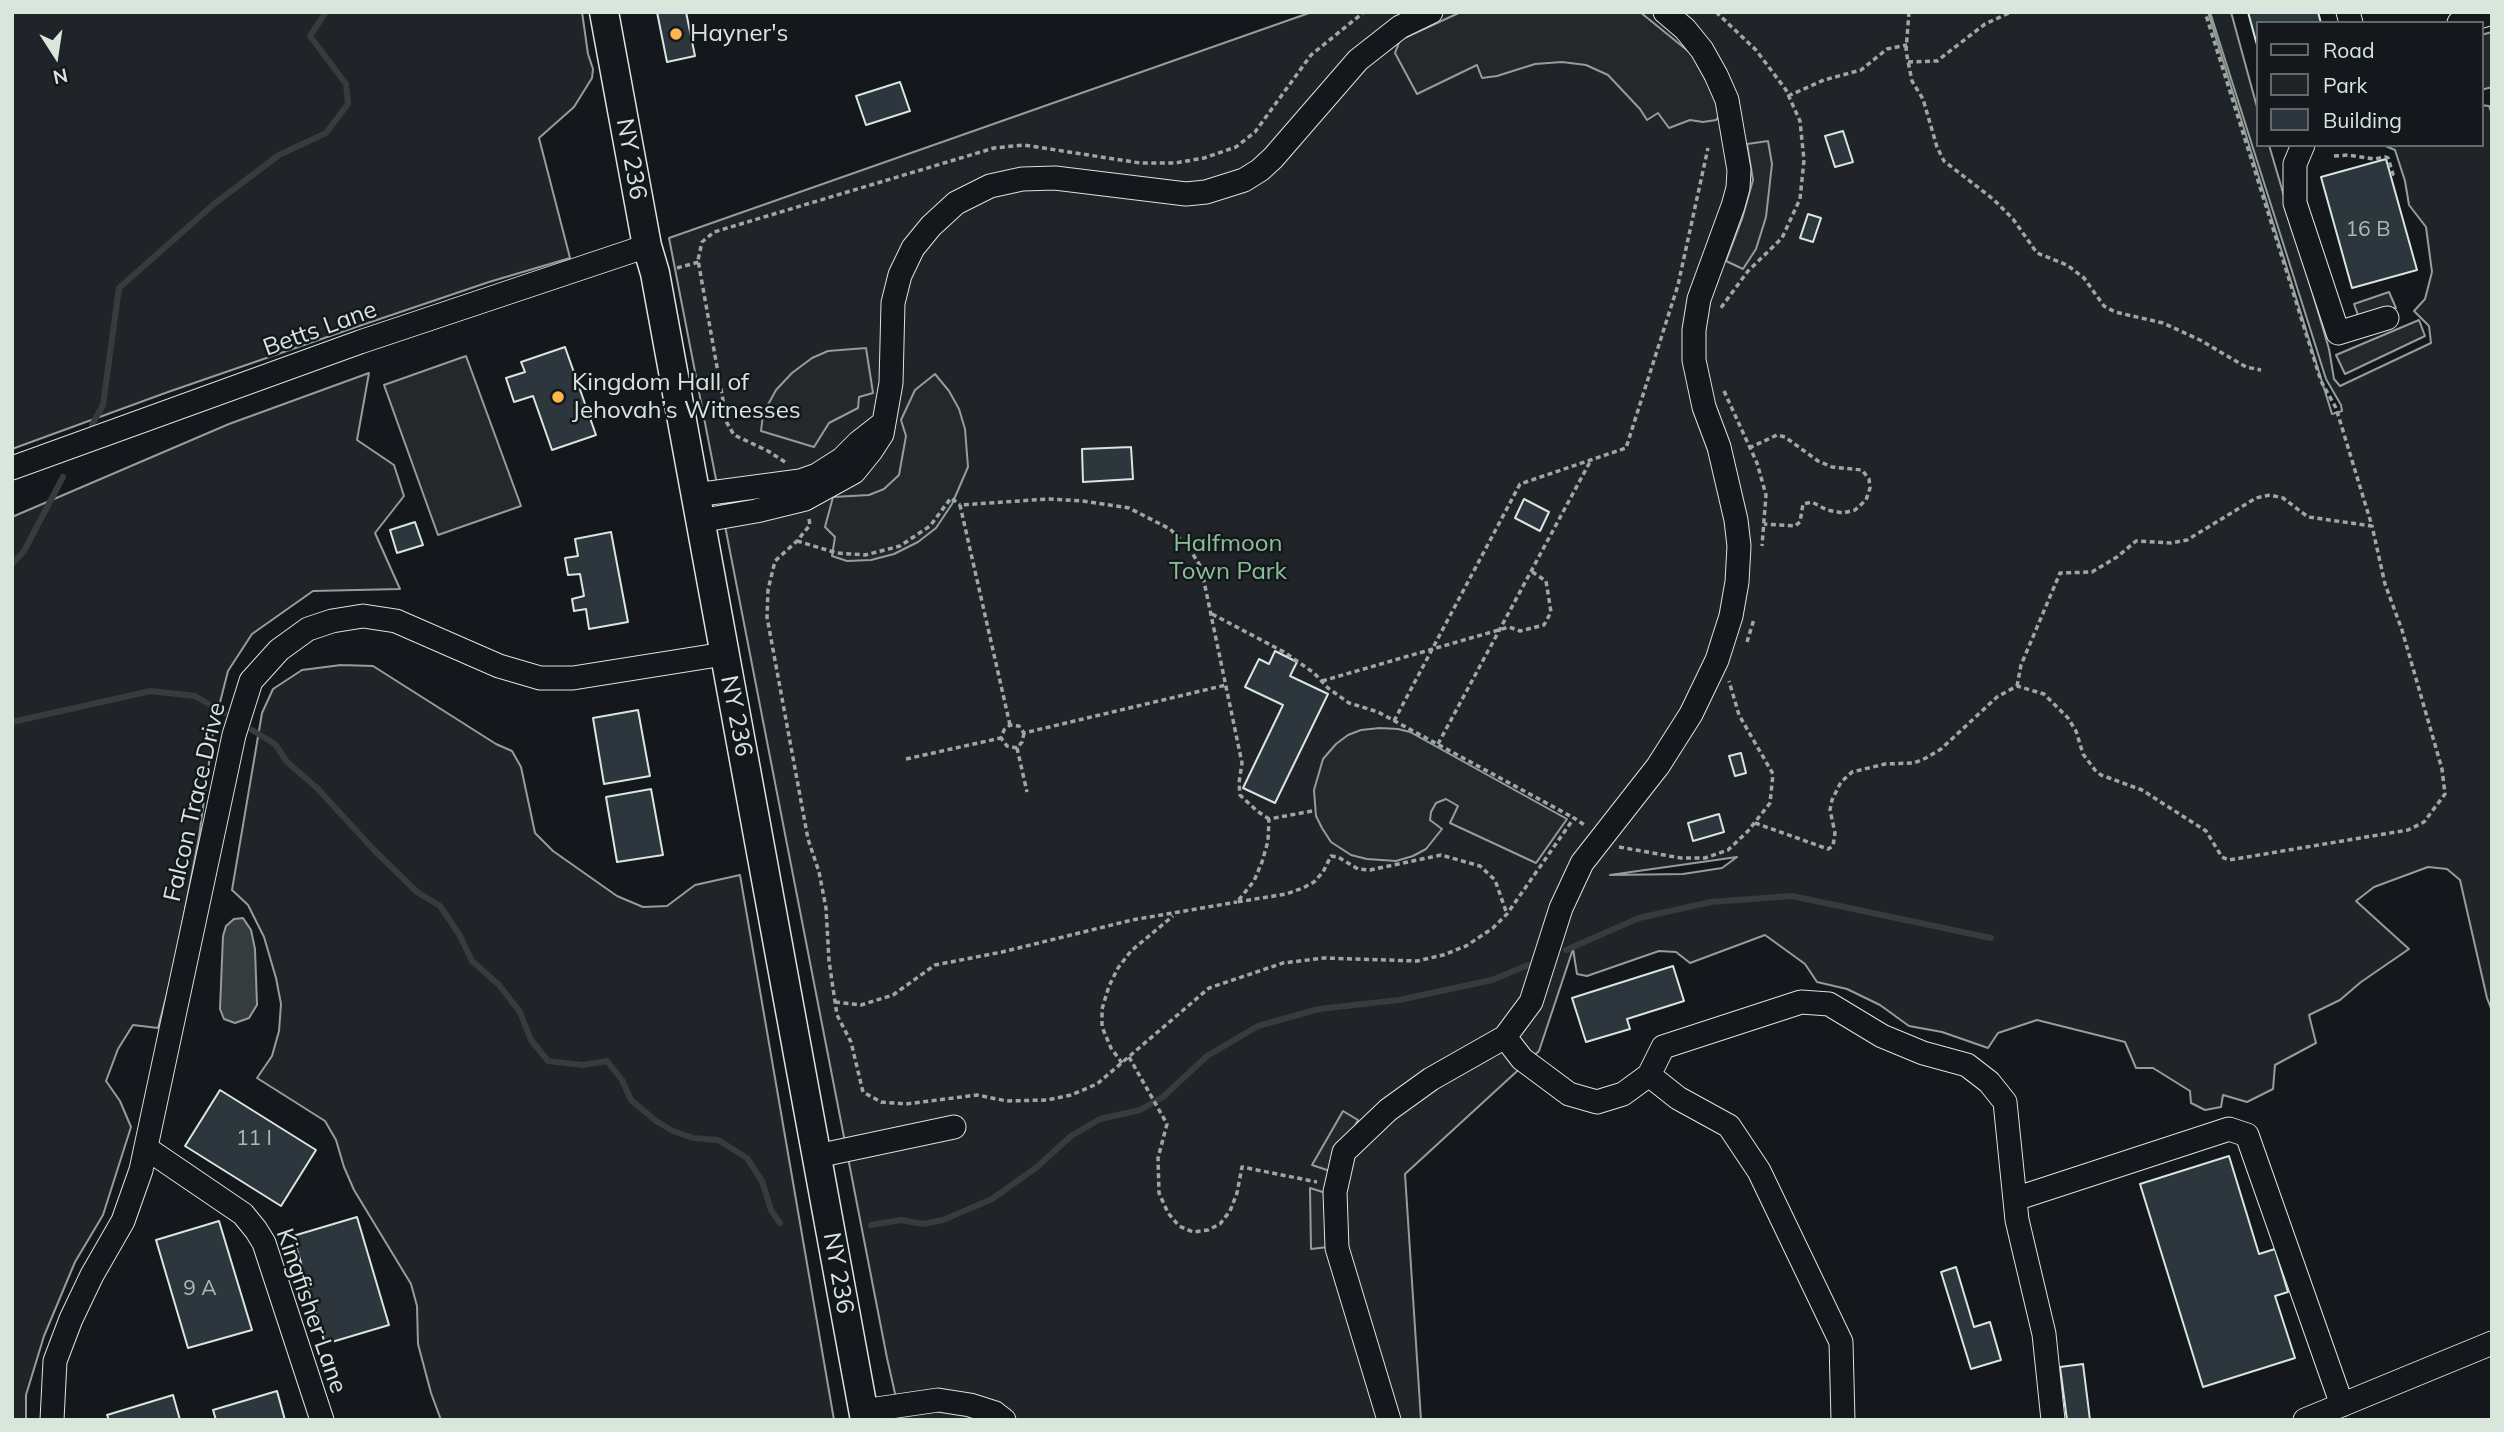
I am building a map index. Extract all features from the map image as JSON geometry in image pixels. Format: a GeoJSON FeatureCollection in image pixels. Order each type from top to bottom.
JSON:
{"type":"FeatureCollection","features":[{"type":"Feature","properties":{"kind":"main road","name":"NY 236"},"geometry":{"type":"LineString","coordinates":[[604,12],[646,246],[655,273],[864,1415]]}},
{"type":"Feature","properties":{"kind":"street"},"geometry":{"type":"LineString","coordinates":[[697,508],[787,504],[826,489],[854,472],[882,434],[891,383],[893,303],[900,275],[913,248],[931,226],[956,203],[990,186],[1022,178],[1055,178],[1186,194],[1206,192],[1244,180],[1273,158],[1332,87],[1359,60],[1400,27],[1431,12]]}},
{"type":"Feature","properties":{"kind":"street"},"geometry":{"type":"LineString","coordinates":[[1389,1420],[1337,1248],[1337,1186],[1344,1153],[1388,1110],[1440,1073],[1505,1037],[1531,1002],[1561,908],[1582,863],[1658,766],[1691,714],[1717,660],[1731,616],[1737,582],[1739,546],[1736,520],[1723,460],[1694,360],[1694,330],[1699,299],[1735,197],[1739,170],[1727,100],[1716,75],[1702,50],[1685,29],[1665,12]]}},
{"type":"Feature","properties":{"kind":"street"},"geometry":{"type":"LineString","coordinates":[[2466,21],[2492,13]]}},
{"type":"Feature","properties":{"kind":"street"},"geometry":{"type":"LineString","coordinates":[[2302,147],[2295,164],[2295,203],[2338,333],[2387,318]]}},
{"type":"Feature","properties":{"kind":"street","name":"Betts Lane"},"geometry":{"type":"LineString","coordinates":[[12,468],[360,342],[646,246]]}},
{"type":"Feature","properties":{"kind":"street","name":"Falcon Trace Drive"},"geometry":{"type":"LineString","coordinates":[[52,1420],[55,1361],[92,1275],[123,1221],[141,1170],[234,735],[251,681],[279,650],[308,629],[332,621],[363,616],[396,621],[499,666],[540,678],[573,678],[724,654]]}},
{"type":"Feature","properties":{"kind":"street"},"geometry":{"type":"LineString","coordinates":[[1505,1037],[1522,1059],[1569,1094],[1597,1102],[1623,1094],[1649,1075],[1663,1047],[1801,1002],[1829,1004],[1892,1040],[1923,1053],[1967,1065],[1989,1082],[2005,1102],[2017,1220],[2044,1334],[2053,1420]]}},
{"type":"Feature","properties":{"kind":"street"},"geometry":{"type":"LineString","coordinates":[[1649,1075],[1678,1098],[1729,1126],[1759,1171],[1841,1342],[1843,1420]]}},
{"type":"Feature","properties":{"kind":"street"},"geometry":{"type":"LineString","coordinates":[[817,1156],[954,1127]]}},
{"type":"Feature","properties":{"kind":"street"},"geometry":{"type":"LineString","coordinates":[[2015,1199],[2229,1129],[2247,1135],[2342,1405]]}},
{"type":"Feature","properties":{"kind":"street","name":"Kingfisher Lane"},"geometry":{"type":"LineString","coordinates":[[146,1148],[243,1214],[256,1230],[264,1243],[321,1420]]}},
{"type":"Feature","properties":{"kind":"street"},"geometry":{"type":"LineString","coordinates":[[2305,1420],[2492,1343]]}},
{"type":"Feature","properties":{"kind":"street"},"geometry":{"type":"LineString","coordinates":[[864,1415],[938,1400],[970,1405],[995,1413],[1004,1420]]}},
{"type":"Feature","properties":{"kind":"path"},"geometry":{"type":"LineString","coordinates":[[1716,12],[1756,50],[1788,96],[1800,121],[1804,160],[1800,198],[1782,238],[1748,271],[1720,308],[1717,321]]}},
{"type":"Feature","properties":{"kind":"path"},"geometry":{"type":"LineString","coordinates":[[1909,12],[1907,45],[1912,81],[1923,99],[1937,147],[1944,161],[1993,199],[2013,219],[2037,253],[2067,265],[2084,278],[2104,306],[2115,312],[2164,323],[2246,367],[2261,370]]}},
{"type":"Feature","properties":{"kind":"path"},"geometry":{"type":"LineString","coordinates":[[1909,62],[1937,61],[1985,24],[2011,12]]}},
{"type":"Feature","properties":{"kind":"path"},"geometry":{"type":"LineString","coordinates":[[1755,823],[1828,849],[1833,846],[1835,833],[1830,810],[1832,800],[1841,782],[1852,772],[1926,758],[1941,749],[1997,696],[2017,686],[2044,694],[2068,718],[2076,731],[2083,754],[2095,770],[2111,779],[2143,790],[2206,831],[2222,857],[2232,859],[2408,831],[2424,822],[2445,794],[2442,769],[2402,630],[2385,584],[2371,519],[2336,408],[2321,381],[2205,12]]}},
{"type":"Feature","properties":{"kind":"path"},"geometry":{"type":"LineString","coordinates":[[1788,96],[1824,80],[1861,70],[1886,49],[1907,45]]}},
{"type":"Feature","properties":{"kind":"path"},"geometry":{"type":"LineString","coordinates":[[1394,721],[1520,484],[1626,448],[1678,285],[1708,148]]}},
{"type":"Feature","properties":{"kind":"path"},"geometry":{"type":"LineString","coordinates":[[2334,156],[2388,158],[2393,174],[2390,175]]}},
{"type":"Feature","properties":{"kind":"path"},"geometry":{"type":"LineString","coordinates":[[670,270],[699,262]]}},
{"type":"Feature","properties":{"kind":"path"},"geometry":{"type":"LineString","coordinates":[[1722,385],[1757,463],[1766,495],[1762,547]]}},
{"type":"Feature","properties":{"kind":"path"},"geometry":{"type":"LineString","coordinates":[[1749,448],[1777,435],[1786,437],[1818,461],[1832,467],[1862,470],[1869,479],[1870,488],[1866,500],[1855,510],[1843,513],[1827,510],[1812,502],[1803,504],[1800,522],[1795,526],[1764,524]]}},
{"type":"Feature","properties":{"kind":"path"},"geometry":{"type":"LineString","coordinates":[[1438,744],[1591,460]]}},
{"type":"Feature","properties":{"kind":"path"},"geometry":{"type":"LineString","coordinates":[[2017,686],[2021,665],[2060,573],[2092,572],[2117,557],[2136,541],[2171,543],[2187,540],[2256,498],[2270,495],[2283,498],[2308,517],[2372,526]]}},
{"type":"Feature","properties":{"kind":"path"},"geometry":{"type":"LineString","coordinates":[[797,541],[837,553],[865,555],[900,546],[930,526],[951,498],[960,505],[1010,725]]}},
{"type":"Feature","properties":{"kind":"path"},"geometry":{"type":"LineString","coordinates":[[960,505],[1048,499],[1083,501],[1129,508],[1170,529],[1189,548],[1200,567],[1242,763],[1240,795],[1269,819],[1312,811]]}},
{"type":"Feature","properties":{"kind":"path"},"geometry":{"type":"LineString","coordinates":[[808,516],[810,525],[775,561],[768,590],[767,617],[808,839],[819,872],[826,908],[829,961],[837,1014],[851,1042],[863,1092],[881,1102],[906,1104],[977,1095],[1007,1101],[1047,1100],[1070,1095],[1097,1084],[1209,988],[1283,963],[1324,958],[1417,961],[1466,946],[1493,928],[1507,914],[1574,818]]}},
{"type":"Feature","properties":{"kind":"path"},"geometry":{"type":"LineString","coordinates":[[1322,681],[1509,627],[1520,631],[1544,625],[1551,612],[1546,581],[1531,571]]}},
{"type":"Feature","properties":{"kind":"path"},"geometry":{"type":"LineString","coordinates":[[1210,613],[1284,652],[1349,703],[1378,712],[1574,818],[1619,847],[1650,853],[1705,858],[1728,850],[1755,823],[1770,803],[1773,774],[1739,715],[1729,680]]}},
{"type":"Feature","properties":{"kind":"path"},"geometry":{"type":"LineString","coordinates":[[1746,643],[1754,619]]}},
{"type":"Feature","properties":{"kind":"path"},"geometry":{"type":"LineString","coordinates":[[1024,733],[1226,685]]}},
{"type":"Feature","properties":{"kind":"path"},"geometry":{"type":"LineString","coordinates":[[1010,725],[1019,726],[1024,733],[1023,742],[1017,748],[1007,746],[1002,738],[1003,730],[1010,725]]}},
{"type":"Feature","properties":{"kind":"path"},"geometry":{"type":"LineString","coordinates":[[906,760],[1002,738]]}},
{"type":"Feature","properties":{"kind":"path"},"geometry":{"type":"LineString","coordinates":[[1017,748],[1027,792]]}},
{"type":"Feature","properties":{"kind":"path"},"geometry":{"type":"LineString","coordinates":[[1237,902],[1254,881],[1262,862],[1268,841],[1269,819]]}},
{"type":"Feature","properties":{"kind":"path"},"geometry":{"type":"LineString","coordinates":[[835,1002],[861,1005],[893,995],[935,965],[1002,952],[1132,920],[1286,894],[1314,882],[1331,856],[1338,857],[1358,869],[1370,870],[1441,855],[1480,866],[1494,880],[1507,914]]}},
{"type":"Feature","properties":{"kind":"path"},"geometry":{"type":"LineString","coordinates":[[1122,1063],[1111,1048],[1102,1027],[1102,1009],[1109,986],[1131,951],[1175,914]]}},
{"type":"Feature","properties":{"kind":"path"},"geometry":{"type":"LineString","coordinates":[[1129,1057],[1167,1124],[1158,1158],[1159,1193],[1168,1213],[1179,1226],[1194,1232],[1208,1230],[1220,1224],[1230,1211],[1237,1193],[1242,1167],[1337,1186]]}},
{"type":"Feature","properties":{"kind":"green space"},"geometry":{"type":"Polygon","coordinates":[[[12,12],[582,12],[593,69],[592,78],[574,107],[539,138],[570,258],[362,325],[12,449],[12,12]]]}},
{"type":"Feature","properties":{"kind":"green space","name":"Halfmoon Town Park"},"geometry":{"type":"Polygon","coordinates":[[[1312,12],[2208,12],[2332,414],[2342,411],[2341,405],[2326,379],[2210,12],[2231,12],[2256,103],[2256,147],[2270,147],[2329,349],[2334,379],[2340,386],[2431,343],[2429,326],[2414,311],[2425,299],[2432,272],[2426,227],[2409,205],[2395,150],[2388,147],[2483,147],[2483,105],[2489,106],[2492,114],[2492,1011],[2460,880],[2447,869],[2428,867],[2374,887],[2356,901],[2409,949],[2340,1000],[2309,1015],[2316,1043],[2275,1065],[2273,1089],[2247,1102],[2223,1095],[2221,1107],[2205,1110],[2191,1103],[2190,1091],[2153,1068],[2136,1068],[2125,1042],[2037,1020],[1998,1033],[1988,1048],[1942,1032],[1909,1026],[1880,1005],[1847,989],[1817,982],[1805,964],[1765,935],[1690,963],[1676,952],[1659,951],[1587,976],[1577,974],[1573,949],[1539,1051],[1405,1174],[1421,1420],[901,1420],[669,238],[1312,12]],[[1737,857],[1610,875],[1683,874],[1722,868],[1737,857]]]}},
{"type":"Feature","properties":{"kind":"green space"},"geometry":{"type":"Polygon","coordinates":[[[369,373],[357,440],[394,465],[404,496],[375,533],[400,589],[313,591],[252,634],[228,671],[214,726],[199,837],[173,971],[158,1028],[133,1025],[118,1049],[106,1081],[120,1101],[131,1127],[103,1215],[75,1262],[44,1336],[26,1395],[26,1420],[12,1420],[12,517],[229,424],[369,373]]]}},
{"type":"Feature","properties":{"kind":"green space"},"geometry":{"type":"Polygon","coordinates":[[[341,665],[373,666],[496,744],[512,751],[521,767],[535,833],[553,851],[617,896],[643,907],[667,906],[695,885],[740,875],[834,1420],[441,1420],[418,1344],[417,1306],[411,1284],[354,1190],[336,1140],[325,1121],[257,1078],[272,1056],[279,1031],[281,1004],[264,937],[248,905],[232,890],[262,713],[273,689],[302,670],[341,665]]]}},
{"type":"Feature","properties":{"kind":"shaded area"},"geometry":{"type":"Polygon","coordinates":[[[1461,12],[1640,12],[1693,55],[1723,112],[1716,120],[1690,120],[1669,128],[1658,113],[1647,120],[1608,75],[1586,65],[1562,62],[1535,64],[1482,78],[1477,65],[1417,94],[1395,53],[1400,40],[1461,12]]]}},
{"type":"Feature","properties":{"kind":"shaded area"},"geometry":{"type":"Polygon","coordinates":[[[2492,32],[2492,87],[2483,89],[2483,34],[2492,32]]]}},
{"type":"Feature","properties":{"kind":"shaded area"},"geometry":{"type":"Polygon","coordinates":[[[1768,141],[1772,164],[1766,217],[1756,249],[1743,269],[1726,261],[1753,180],[1747,144],[1768,141]]]}},
{"type":"Feature","properties":{"kind":"shaded area"},"geometry":{"type":"Polygon","coordinates":[[[2389,292],[2396,308],[2359,318],[2354,304],[2389,292]]]}},
{"type":"Feature","properties":{"kind":"shaded area"},"geometry":{"type":"Polygon","coordinates":[[[2419,320],[2425,336],[2345,374],[2336,355],[2419,320]]]}},
{"type":"Feature","properties":{"kind":"shaded area"},"geometry":{"type":"Polygon","coordinates":[[[866,348],[873,393],[859,397],[858,408],[829,423],[814,447],[761,431],[763,414],[776,390],[792,373],[812,358],[828,351],[866,348]]]}},
{"type":"Feature","properties":{"kind":"shaded area"},"geometry":{"type":"Polygon","coordinates":[[[466,356],[521,506],[438,535],[384,385],[466,356]]]}},
{"type":"Feature","properties":{"kind":"shaded area"},"geometry":{"type":"Polygon","coordinates":[[[935,374],[959,409],[965,429],[968,467],[952,504],[936,528],[918,542],[894,554],[871,560],[847,561],[832,556],[835,537],[825,527],[833,497],[869,495],[884,489],[899,475],[906,436],[901,420],[915,390],[935,374]]]}},
{"type":"Feature","properties":{"kind":"shaded area"},"geometry":{"type":"Polygon","coordinates":[[[1380,728],[1410,732],[1567,819],[1536,863],[1450,823],[1458,806],[1446,799],[1436,803],[1431,812],[1430,820],[1442,829],[1426,849],[1396,861],[1351,855],[1331,842],[1322,828],[1316,816],[1314,790],[1323,759],[1336,744],[1361,730],[1380,728]]]}},
{"type":"Feature","properties":{"kind":"shaded area"},"geometry":{"type":"Polygon","coordinates":[[[243,918],[251,930],[255,949],[257,1005],[249,1018],[235,1023],[224,1019],[220,1009],[223,936],[226,926],[234,919],[243,918]]]}},
{"type":"Feature","properties":{"kind":"shaded area"},"geometry":{"type":"Polygon","coordinates":[[[1343,1111],[1358,1120],[1333,1172],[1312,1165],[1343,1111]]]}},
{"type":"Feature","properties":{"kind":"shaded area"},"geometry":{"type":"Polygon","coordinates":[[[1310,1188],[1329,1194],[1328,1247],[1311,1249],[1310,1188]]]}},
{"type":"Feature","properties":{"kind":"building","name":"Hayner's"},"geometry":{"type":"Polygon","coordinates":[[[657,12],[686,12],[695,56],[667,62],[657,12]]]}},
{"type":"Feature","properties":{"kind":"building"},"geometry":{"type":"Polygon","coordinates":[[[2248,12],[2318,12],[2320,21],[2256,21],[2256,41],[2248,12]]]}},
{"type":"Feature","properties":{"kind":"building"},"geometry":{"type":"Polygon","coordinates":[[[900,82],[910,111],[866,125],[856,96],[900,82]]]}},
{"type":"Feature","properties":{"kind":"building"},"geometry":{"type":"Polygon","coordinates":[[[1843,131],[1853,162],[1835,167],[1825,136],[1843,131]]]}},
{"type":"Feature","properties":{"kind":"building"},"geometry":{"type":"Polygon","coordinates":[[[2386,159],[2417,270],[2352,288],[2321,177],[2386,159]]]}},
{"type":"Feature","properties":{"kind":"building"},"geometry":{"type":"Polygon","coordinates":[[[1808,214],[1821,218],[1813,242],[1800,238],[1808,214]]]}},
{"type":"Feature","properties":{"kind":"building","name":"Kingdom Hall of Jehovah’s Witnesses"},"geometry":{"type":"Polygon","coordinates":[[[565,347],[596,435],[552,450],[533,396],[514,402],[506,378],[525,372],[521,362],[565,347]]]}},
{"type":"Feature","properties":{"kind":"building"},"geometry":{"type":"Polygon","coordinates":[[[1131,447],[1133,479],[1083,482],[1082,449],[1131,447]]]}},
{"type":"Feature","properties":{"kind":"building"},"geometry":{"type":"Polygon","coordinates":[[[1524,499],[1549,512],[1540,531],[1515,518],[1524,499]]]}},
{"type":"Feature","properties":{"kind":"building"},"geometry":{"type":"Polygon","coordinates":[[[415,522],[423,545],[397,553],[390,530],[415,522]]]}},
{"type":"Feature","properties":{"kind":"building"},"geometry":{"type":"Polygon","coordinates":[[[611,532],[628,622],[589,629],[586,609],[574,611],[572,599],[584,596],[580,574],[568,575],[565,558],[578,556],[575,539],[611,532]]]}},
{"type":"Feature","properties":{"kind":"building"},"geometry":{"type":"Polygon","coordinates":[[[1275,651],[1297,662],[1290,676],[1328,694],[1275,803],[1243,788],[1283,705],[1245,687],[1259,659],[1269,664],[1275,651]]]}},
{"type":"Feature","properties":{"kind":"building"},"geometry":{"type":"Polygon","coordinates":[[[638,710],[650,776],[604,784],[593,718],[638,710]]]}},
{"type":"Feature","properties":{"kind":"building"},"geometry":{"type":"Polygon","coordinates":[[[1741,753],[1746,773],[1735,776],[1729,756],[1741,753]]]}},
{"type":"Feature","properties":{"kind":"building"},"geometry":{"type":"Polygon","coordinates":[[[651,789],[663,855],[617,862],[606,797],[651,789]]]}},
{"type":"Feature","properties":{"kind":"building"},"geometry":{"type":"Polygon","coordinates":[[[1719,814],[1724,832],[1693,841],[1688,823],[1719,814]]]}},
{"type":"Feature","properties":{"kind":"building"},"geometry":{"type":"Polygon","coordinates":[[[1673,966],[1684,1001],[1627,1019],[1630,1029],[1586,1042],[1572,998],[1673,966]]]}},
{"type":"Feature","properties":{"kind":"building"},"geometry":{"type":"Polygon","coordinates":[[[220,1090],[316,1150],[281,1206],[185,1146],[220,1090]]]}},
{"type":"Feature","properties":{"kind":"building"},"geometry":{"type":"Polygon","coordinates":[[[2229,1156],[2259,1254],[2275,1249],[2288,1292],[2275,1296],[2295,1358],[2203,1387],[2140,1184],[2229,1156]]]}},
{"type":"Feature","properties":{"kind":"building"},"geometry":{"type":"Polygon","coordinates":[[[357,1217],[389,1325],[325,1344],[293,1236],[357,1217]]]}},
{"type":"Feature","properties":{"kind":"building"},"geometry":{"type":"Polygon","coordinates":[[[219,1221],[252,1330],[188,1348],[156,1240],[219,1221]]]}},
{"type":"Feature","properties":{"kind":"building"},"geometry":{"type":"Polygon","coordinates":[[[1956,1267],[1974,1327],[1990,1322],[2001,1360],[1971,1369],[1941,1272],[1956,1267]]]}},
{"type":"Feature","properties":{"kind":"building"},"geometry":{"type":"Polygon","coordinates":[[[2083,1364],[2090,1420],[2067,1420],[2060,1367],[2083,1364]]]}},
{"type":"Feature","properties":{"kind":"building"},"geometry":{"type":"Polygon","coordinates":[[[277,1391],[285,1420],[216,1420],[213,1410],[277,1391]]]}},
{"type":"Feature","properties":{"kind":"building"},"geometry":{"type":"Polygon","coordinates":[[[173,1395],[180,1420],[109,1420],[107,1415],[173,1395]]]}},
{"type":"Feature","properties":{"kind":"waterway"},"geometry":{"type":"LineString","coordinates":[[92,425],[103,405],[119,288],[214,204],[279,155],[326,133],[348,104],[346,84],[310,36],[326,12]]}},
{"type":"Feature","properties":{"kind":"waterway"},"geometry":{"type":"LineString","coordinates":[[12,564],[24,551],[63,477]]}},
{"type":"Feature","properties":{"kind":"waterway"},"geometry":{"type":"LineString","coordinates":[[12,722],[151,691],[195,696],[224,713]]}},
{"type":"Feature","properties":{"kind":"waterway"},"geometry":{"type":"LineString","coordinates":[[252,730],[275,744],[287,762],[317,788],[375,851],[417,892],[440,906],[459,934],[472,961],[499,985],[520,1012],[531,1040],[548,1061],[583,1065],[607,1061],[622,1080],[631,1100],[656,1121],[693,1138],[718,1140],[747,1158],[762,1181],[771,1210],[780,1223]]}},
{"type":"Feature","properties":{"kind":"waterway"},"geometry":{"type":"LineString","coordinates":[[1566,950],[1639,918],[1711,902],[1792,896],[1991,938]]}},
{"type":"Feature","properties":{"kind":"waterway"},"geometry":{"type":"LineString","coordinates":[[871,1225],[901,1220],[923,1224],[943,1220],[992,1199],[1037,1167],[1071,1136],[1100,1119],[1140,1110],[1163,1097],[1207,1056],[1258,1026],[1319,1009],[1399,1000],[1492,980],[1528,965]]}},
{"type":"Feature","properties":{"kind":"place","name":"Hayner's"},"geometry":{"type":"Point","coordinates":[676,34]}},
{"type":"Feature","properties":{"kind":"place","name":"Kingdom Hall of Jehovah’s Witnesses"},"geometry":{"type":"Point","coordinates":[558,397]}}]}
